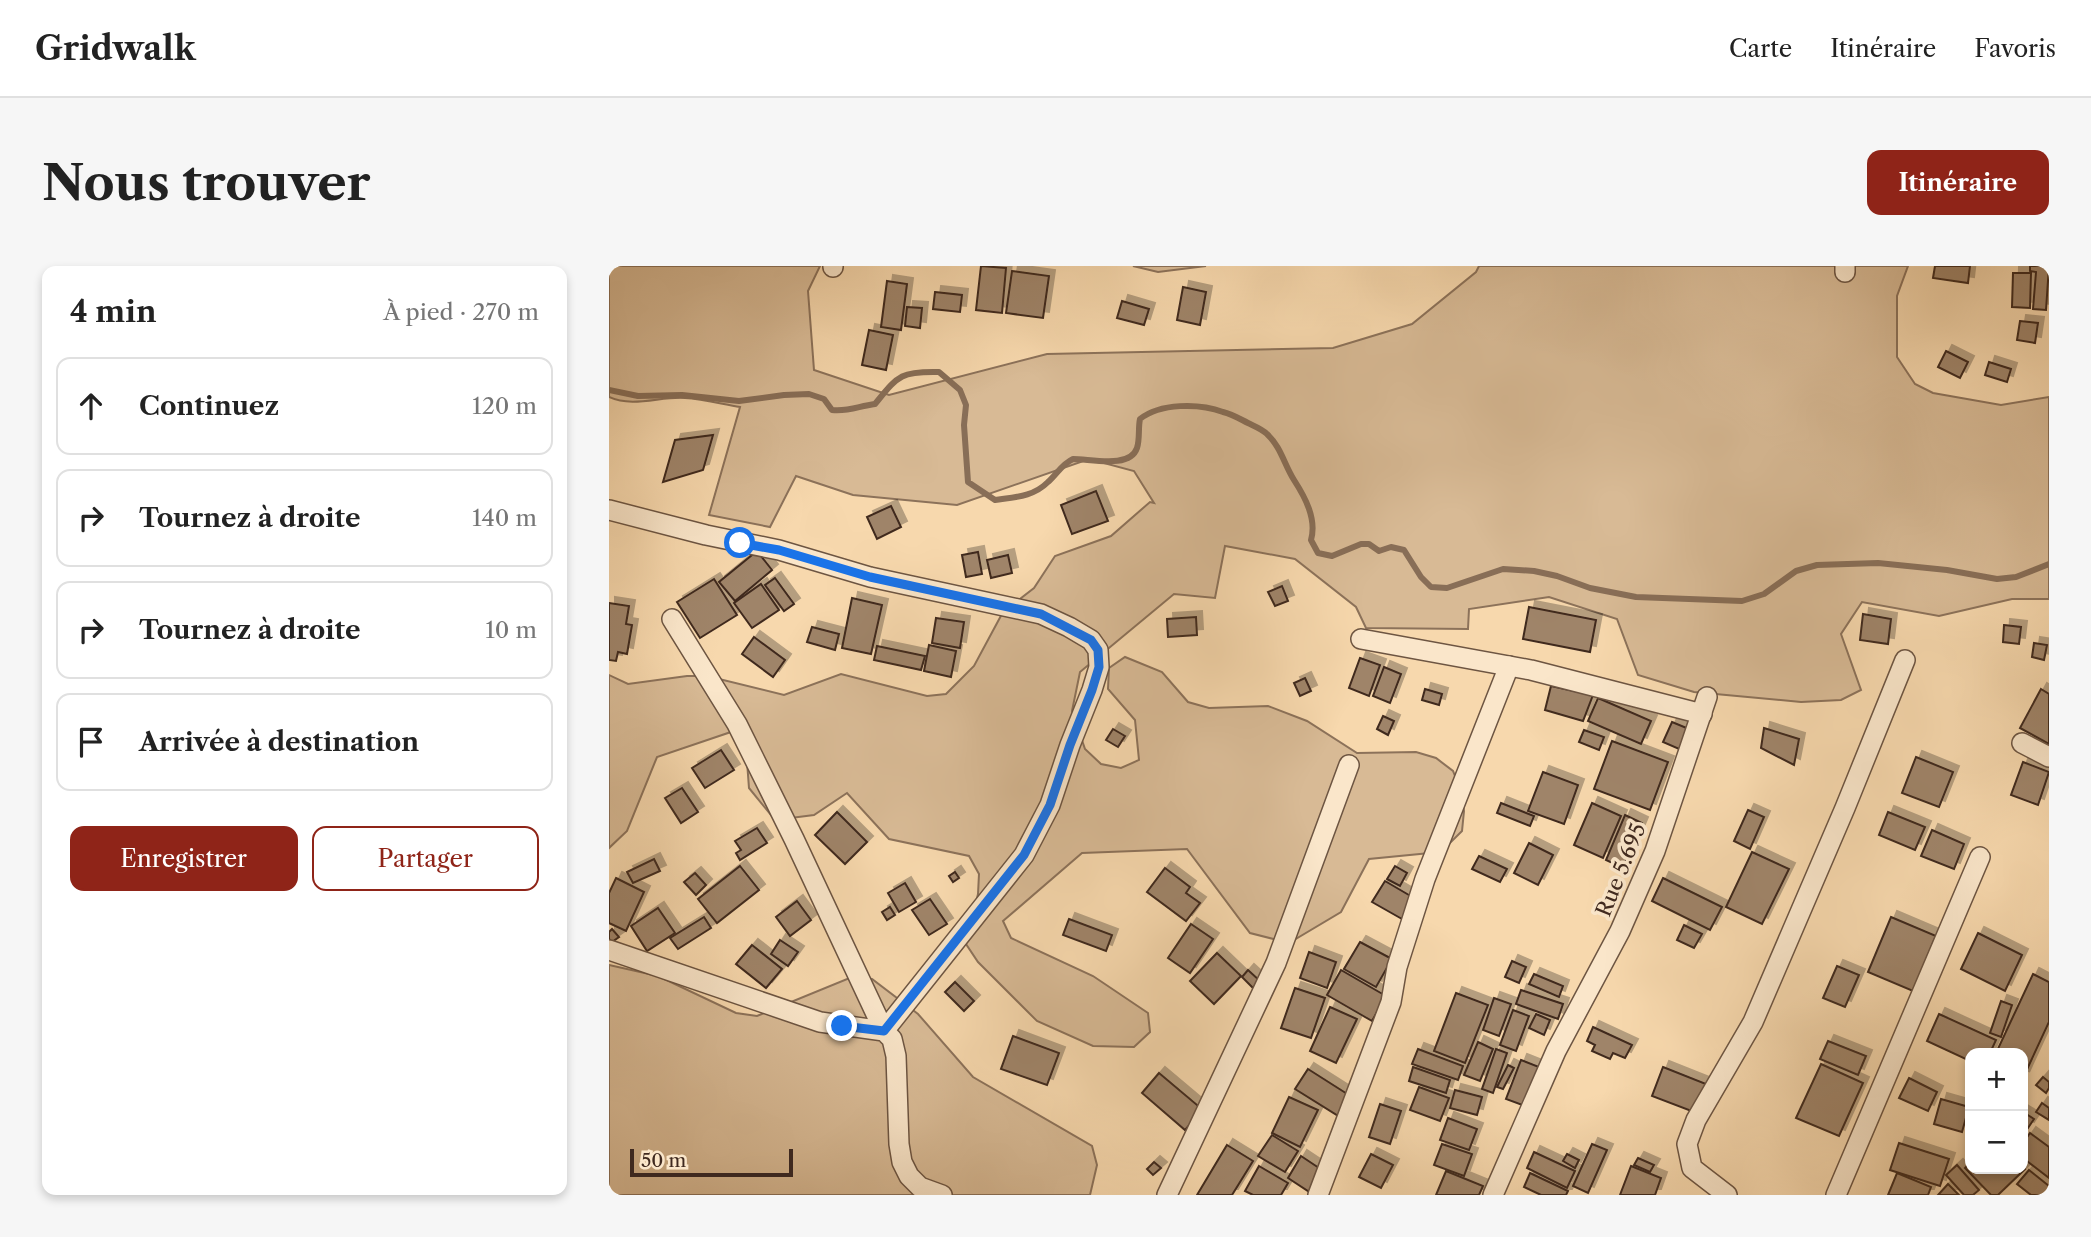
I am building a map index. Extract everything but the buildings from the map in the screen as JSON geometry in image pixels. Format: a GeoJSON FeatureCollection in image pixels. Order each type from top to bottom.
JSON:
{"type":"FeatureCollection","features":[{"type":"Feature","properties":{"kind":"street"},"geometry":{"type":"LineString","coordinates":[[609,510],[706,535],[779,550],[870,577],[1041,614],[1091,640],[1098,650],[1099,667],[1092,690],[1050,805],[1024,855],[884,1031]]}},
{"type":"Feature","properties":{"kind":"street"},"geometry":{"type":"LineString","coordinates":[[672,619],[737,724],[884,1031],[892,1039],[896,1056],[902,1162],[920,1191],[942,1195]]}},
{"type":"Feature","properties":{"kind":"street"},"geometry":{"type":"LineString","coordinates":[[1318,1195],[1391,1002],[1397,967],[1415,906],[1509,666],[1361,639]]}},
{"type":"Feature","properties":{"kind":"street"},"geometry":{"type":"LineString","coordinates":[[1727,1195],[1692,1168],[1688,1144],[1696,1119],[1753,1022],[1905,660]]}},
{"type":"Feature","properties":{"kind":"street","name":"Rue 5.695"},"geometry":{"type":"LineString","coordinates":[[1493,1195],[1556,1051],[1620,931],[1655,851],[1704,705],[1509,666]]}},
{"type":"Feature","properties":{"kind":"street"},"geometry":{"type":"LineString","coordinates":[[2022,743],[2049,757]]}},
{"type":"Feature","properties":{"kind":"street"},"geometry":{"type":"LineString","coordinates":[[1167,1195],[1276,963],[1349,765]]}},
{"type":"Feature","properties":{"kind":"street"},"geometry":{"type":"LineString","coordinates":[[1836,1195],[1980,857]]}},
{"type":"Feature","properties":{"kind":"street"},"geometry":{"type":"LineString","coordinates":[[609,950],[820,1022],[884,1031]]}},
{"type":"Feature","properties":{"kind":"shaded area"},"geometry":{"type":"Polygon","coordinates":[[[609,266],[820,266],[808,291],[814,370],[889,395],[1047,354],[1333,348],[1412,324],[1476,272],[1479,266],[1908,266],[1897,296],[1897,357],[1915,384],[1933,393],[2001,405],[2049,397],[2049,599],[2012,599],[1939,616],[1862,602],[1841,634],[1861,690],[1841,700],[1801,702],[1694,692],[1638,675],[1617,619],[1549,597],[1469,609],[1468,629],[1366,628],[1356,607],[1295,559],[1225,546],[1215,598],[1174,594],[1080,672],[1072,711],[1085,749],[1101,764],[1121,768],[1139,760],[1135,720],[1108,689],[1109,668],[1125,657],[1162,672],[1188,702],[1209,708],[1268,706],[1307,721],[1357,753],[1416,752],[1436,758],[1453,771],[1461,791],[1464,811],[1462,831],[1448,845],[1430,853],[1369,859],[1341,912],[1289,943],[1250,933],[1187,849],[1082,853],[1003,921],[1011,938],[1093,976],[1148,1013],[1150,1032],[1134,1047],[1093,1046],[1037,1021],[978,962],[966,944],[978,894],[979,874],[969,856],[889,839],[847,793],[814,815],[775,820],[749,788],[746,748],[731,732],[657,757],[627,831],[609,848],[609,675],[628,684],[707,676],[784,695],[841,674],[927,696],[946,694],[974,666],[1003,612],[1034,588],[1055,556],[1111,536],[1150,502],[1154,503],[1134,471],[1089,459],[957,505],[853,495],[796,476],[770,527],[709,515],[740,407],[685,398],[628,402],[609,397],[609,266]]]}},
{"type":"Feature","properties":{"kind":"shaded area"},"geometry":{"type":"Polygon","coordinates":[[[1133,266],[1206,266],[1158,272],[1133,266]]]}},
{"type":"Feature","properties":{"kind":"shaded area"},"geometry":{"type":"Polygon","coordinates":[[[609,965],[658,976],[736,1013],[757,1016],[852,977],[872,979],[918,1014],[973,1077],[1092,1146],[1097,1165],[1090,1195],[609,1195],[609,965]]]}},
{"type":"Feature","properties":{"kind":"waterway"},"geometry":{"type":"LineString","coordinates":[[609,390],[638,396],[682,395],[739,401],[809,394],[824,399],[832,410],[843,410],[875,404],[895,381],[908,374],[939,372],[960,390],[966,405],[964,425],[968,482],[995,500],[1036,491],[1073,459],[1127,459],[1137,448],[1140,419],[1148,414],[1180,406],[1213,409],[1233,415],[1260,429],[1276,444],[1309,509],[1311,540],[1318,553],[1332,556],[1361,544],[1369,544],[1379,551],[1391,547],[1404,550],[1421,577],[1431,587],[1447,588],[1503,569],[1534,571],[1590,588],[1636,597],[1742,601],[1764,594],[1796,571],[1817,565],[1878,563],[1947,570],[1997,579],[2016,577],[2049,564]]}},
{"type":"Feature","properties":{"kind":"route"},"geometry":{"type":"LineString","coordinates":[[740,543],[779,550],[870,577],[1041,614],[1091,640],[1098,650],[1099,667],[1092,690],[1050,805],[1024,855],[884,1031],[842,1026]]}}]}
